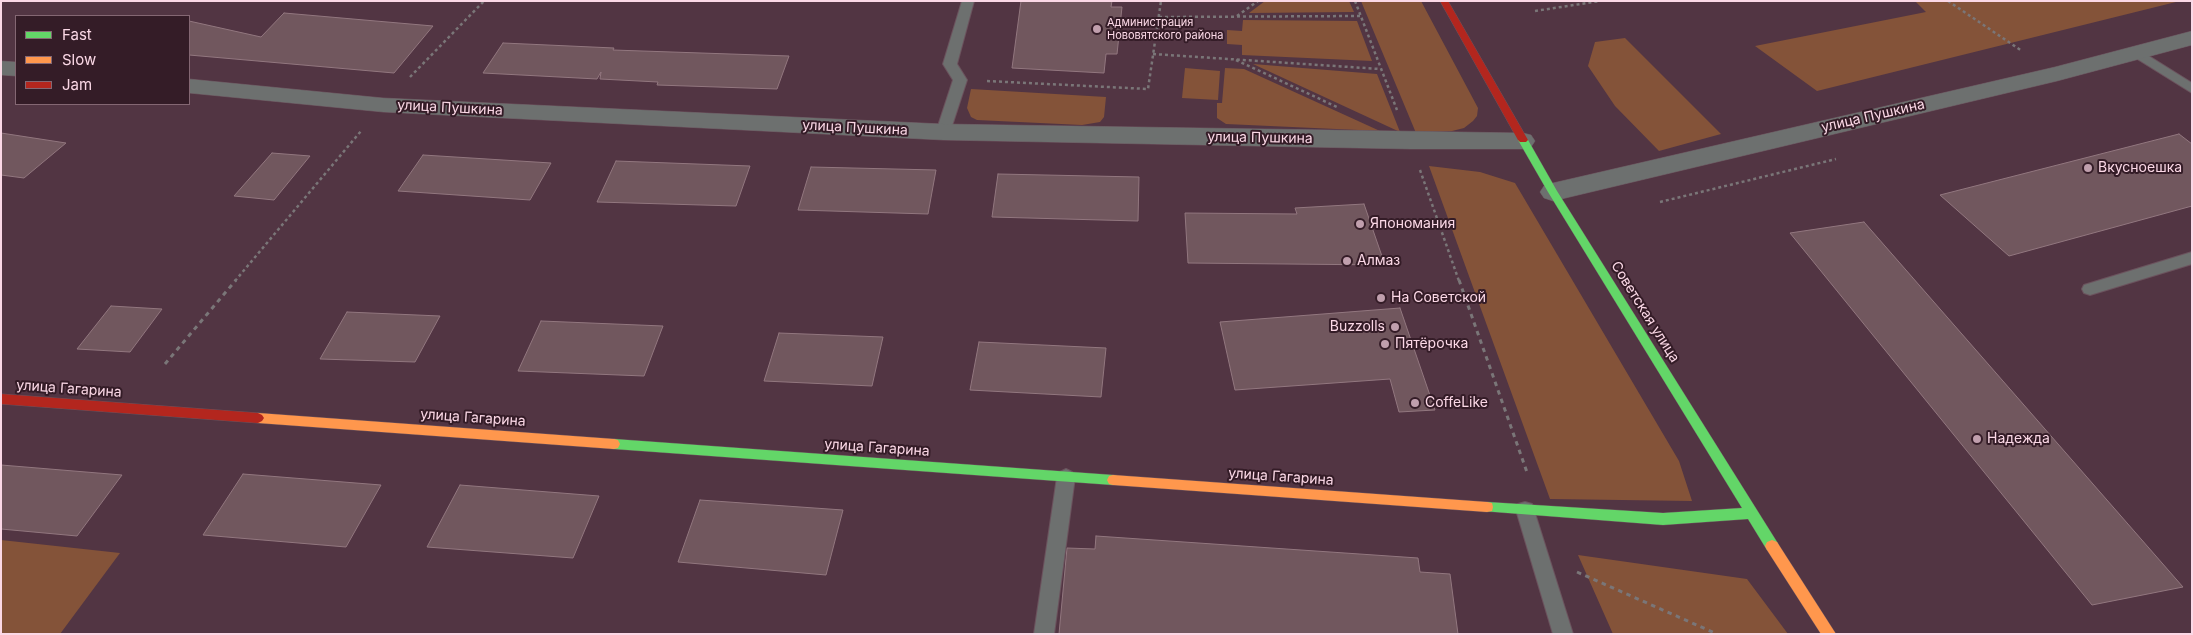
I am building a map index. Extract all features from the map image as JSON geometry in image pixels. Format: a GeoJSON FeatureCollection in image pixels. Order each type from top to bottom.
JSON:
{"type":"FeatureCollection","features":[{"type":"Feature","properties":{"kind":"street","name":"Советская улица"},"geometry":{"type":"LineString","coordinates":[[1444,1],[1522,141],[1553,192],[1751,513],[1829,634]]}},
{"type":"Feature","properties":{"kind":"street","name":"улица Пушкина"},"geometry":{"type":"LineString","coordinates":[[1553,192],[2057,74],[2192,38]]}},
{"type":"Feature","properties":{"kind":"street"},"geometry":{"type":"LineString","coordinates":[[1,68],[15,69]]}},
{"type":"Feature","properties":{"kind":"street","name":"улица Пушкина"},"geometry":{"type":"LineString","coordinates":[[190,86],[383,104],[943,132],[1410,141],[1522,141]]}},
{"type":"Feature","properties":{"kind":"street","name":"улица Гагарина"},"geometry":{"type":"LineString","coordinates":[[1,399],[1533,511],[1664,519],[1751,513]]}},
{"type":"Feature","properties":{"kind":"lane"},"geometry":{"type":"LineString","coordinates":[[943,132],[960,80],[950,64],[968,1]]}},
{"type":"Feature","properties":{"kind":"lane"},"geometry":{"type":"LineString","coordinates":[[2136,52],[2192,89]]}},
{"type":"Feature","properties":{"kind":"lane"},"geometry":{"type":"LineString","coordinates":[[2090,289],[2192,258]]}},
{"type":"Feature","properties":{"kind":"lane"},"geometry":{"type":"LineString","coordinates":[[1044,634],[1066,476]]}},
{"type":"Feature","properties":{"kind":"lane"},"geometry":{"type":"LineString","coordinates":[[1533,511],[1562,634]]}},
{"type":"Feature","properties":{"kind":"path"},"geometry":{"type":"LineString","coordinates":[[165,364],[383,104],[484,1]]}},
{"type":"Feature","properties":{"kind":"path"},"geometry":{"type":"LineString","coordinates":[[960,80],[1148,89],[1162,1]]}},
{"type":"Feature","properties":{"kind":"path"},"geometry":{"type":"LineString","coordinates":[[1237,17],[1258,1]]}},
{"type":"Feature","properties":{"kind":"path"},"geometry":{"type":"LineString","coordinates":[[1355,1],[1380,69],[1410,141],[1533,511]]}},
{"type":"Feature","properties":{"kind":"path"},"geometry":{"type":"LineString","coordinates":[[1535,11],[1600,1]]}},
{"type":"Feature","properties":{"kind":"path"},"geometry":{"type":"LineString","coordinates":[[1948,1],[2057,74]]}},
{"type":"Feature","properties":{"kind":"path"},"geometry":{"type":"LineString","coordinates":[[1159,17],[1361,16]]}},
{"type":"Feature","properties":{"kind":"path"},"geometry":{"type":"LineString","coordinates":[[1153,54],[1380,69]]}},
{"type":"Feature","properties":{"kind":"path"},"geometry":{"type":"LineString","coordinates":[[1234,59],[1340,108]]}},
{"type":"Feature","properties":{"kind":"path"},"geometry":{"type":"LineString","coordinates":[[1574,571],[1717,634]]}},
{"type":"Feature","properties":{"kind":"shaded area"},"geometry":{"type":"Polygon","coordinates":[[[1265,1],[1349,1],[1354,12],[1249,13],[1265,1]]]}},
{"type":"Feature","properties":{"kind":"shaded area"},"geometry":{"type":"Polygon","coordinates":[[[1361,1],[1421,1],[1478,108],[1477,116],[1473,121],[1464,128],[1452,131],[1416,133],[1361,1]]]}},
{"type":"Feature","properties":{"kind":"shaded area"},"geometry":{"type":"Polygon","coordinates":[[[1915,1],[2180,1],[1817,91],[1755,46],[1926,12],[1915,1]]]}},
{"type":"Feature","properties":{"kind":"shaded area"},"geometry":{"type":"Polygon","coordinates":[[[1243,20],[1357,21],[1372,61],[1242,55],[1242,45],[1227,44],[1227,30],[1242,31],[1243,20]]]}},
{"type":"Feature","properties":{"kind":"shaded area"},"geometry":{"type":"Polygon","coordinates":[[[1625,38],[1721,134],[1659,151],[1615,106],[1588,66],[1595,42],[1625,38]]]}},
{"type":"Feature","properties":{"kind":"shaded area"},"geometry":{"type":"Polygon","coordinates":[[[1253,64],[1377,74],[1400,132],[1253,64]]]}},
{"type":"Feature","properties":{"kind":"shaded area"},"geometry":{"type":"Polygon","coordinates":[[[1185,68],[1220,71],[1218,100],[1182,98],[1185,68]]]}},
{"type":"Feature","properties":{"kind":"shaded area"},"geometry":{"type":"Polygon","coordinates":[[[1225,68],[1244,69],[1380,131],[1226,124],[1217,118],[1217,103],[1222,103],[1225,68]]]}},
{"type":"Feature","properties":{"kind":"shaded area"},"geometry":{"type":"Polygon","coordinates":[[[971,89],[1106,97],[1104,117],[1100,122],[1082,125],[977,120],[971,117],[967,108],[971,89]]]}},
{"type":"Feature","properties":{"kind":"shaded area"},"geometry":{"type":"Polygon","coordinates":[[[1429,166],[1480,172],[1515,183],[1679,461],[1692,501],[1550,499],[1429,166]]]}},
{"type":"Feature","properties":{"kind":"shaded area"},"geometry":{"type":"Polygon","coordinates":[[[1,540],[120,553],[60,634],[1,634],[1,540]]]}},
{"type":"Feature","properties":{"kind":"shaded area"},"geometry":{"type":"Polygon","coordinates":[[[1578,555],[1747,579],[1788,634],[1613,634],[1578,555]]]}},
{"type":"Feature","properties":{"kind":"building"},"geometry":{"type":"Polygon","coordinates":[[[1021,1],[1112,1],[1111,7],[1122,7],[1117,54],[1106,54],[1104,73],[1012,68],[1021,1]]]}},
{"type":"Feature","properties":{"kind":"building"},"geometry":{"type":"Polygon","coordinates":[[[284,13],[433,26],[394,73],[190,55],[190,21],[261,37],[284,13]]]}},
{"type":"Feature","properties":{"kind":"building"},"geometry":{"type":"Polygon","coordinates":[[[503,43],[614,48],[613,50],[789,56],[777,89],[657,85],[658,82],[600,79],[601,72],[597,79],[483,73],[503,43]]]}},
{"type":"Feature","properties":{"kind":"building"},"geometry":{"type":"Polygon","coordinates":[[[1,133],[66,143],[24,178],[1,175],[1,133]]]}},
{"type":"Feature","properties":{"kind":"building"},"geometry":{"type":"Polygon","coordinates":[[[2179,134],[2192,144],[2192,206],[2009,256],[1940,195],[2179,134]]]}},
{"type":"Feature","properties":{"kind":"building"},"geometry":{"type":"Polygon","coordinates":[[[272,153],[310,156],[274,200],[234,196],[272,153]]]}},
{"type":"Feature","properties":{"kind":"building"},"geometry":{"type":"Polygon","coordinates":[[[423,155],[551,163],[530,200],[398,191],[423,155]]]}},
{"type":"Feature","properties":{"kind":"building"},"geometry":{"type":"Polygon","coordinates":[[[616,161],[750,166],[736,206],[597,202],[616,161]]]}},
{"type":"Feature","properties":{"kind":"building"},"geometry":{"type":"Polygon","coordinates":[[[811,167],[936,170],[928,214],[798,210],[811,167]]]}},
{"type":"Feature","properties":{"kind":"building"},"geometry":{"type":"Polygon","coordinates":[[[998,174],[1139,177],[1138,221],[992,217],[998,174]]]}},
{"type":"Feature","properties":{"kind":"building"},"geometry":{"type":"Polygon","coordinates":[[[1364,204],[1385,265],[1188,263],[1185,213],[1297,214],[1295,208],[1364,204]]]}},
{"type":"Feature","properties":{"kind":"building"},"geometry":{"type":"Polygon","coordinates":[[[1864,222],[2183,587],[2092,605],[1790,233],[1864,222]]]}},
{"type":"Feature","properties":{"kind":"building"},"geometry":{"type":"Polygon","coordinates":[[[111,306],[162,309],[130,352],[77,349],[111,306]]]}},
{"type":"Feature","properties":{"kind":"building","name":"Алмаз"},"geometry":{"type":"Polygon","coordinates":[[[1400,308],[1435,410],[1399,412],[1390,379],[1235,390],[1220,322],[1400,308]]]}},
{"type":"Feature","properties":{"kind":"building"},"geometry":{"type":"Polygon","coordinates":[[[347,312],[440,316],[415,362],[320,359],[347,312]]]}},
{"type":"Feature","properties":{"kind":"building"},"geometry":{"type":"Polygon","coordinates":[[[541,321],[663,326],[644,376],[518,371],[541,321]]]}},
{"type":"Feature","properties":{"kind":"building"},"geometry":{"type":"Polygon","coordinates":[[[779,333],[883,337],[872,386],[764,381],[779,333]]]}},
{"type":"Feature","properties":{"kind":"building"},"geometry":{"type":"Polygon","coordinates":[[[979,342],[1106,348],[1101,397],[970,390],[979,342]]]}},
{"type":"Feature","properties":{"kind":"building"},"geometry":{"type":"Polygon","coordinates":[[[1,465],[122,475],[77,536],[1,529],[1,465]]]}},
{"type":"Feature","properties":{"kind":"building"},"geometry":{"type":"Polygon","coordinates":[[[243,474],[381,485],[346,547],[203,535],[243,474]]]}},
{"type":"Feature","properties":{"kind":"building"},"geometry":{"type":"Polygon","coordinates":[[[460,485],[599,496],[573,558],[427,547],[460,485]]]}},
{"type":"Feature","properties":{"kind":"building"},"geometry":{"type":"Polygon","coordinates":[[[700,500],[843,510],[826,575],[678,562],[700,500]]]}},
{"type":"Feature","properties":{"kind":"building"},"geometry":{"type":"Polygon","coordinates":[[[1096,536],[1418,558],[1420,572],[1450,574],[1458,634],[1059,634],[1067,548],[1095,549],[1096,536]]]}},
{"type":"Feature","properties":{"kind":"traffic: fast"},"geometry":{"type":"LineString","coordinates":[[1523,140],[1553,192],[1772,546]]}},
{"type":"Feature","properties":{"kind":"traffic: fast"},"geometry":{"type":"LineString","coordinates":[[614,444],[1113,480]]}},
{"type":"Feature","properties":{"kind":"traffic: fast"},"geometry":{"type":"LineString","coordinates":[[1487,507],[1663,519],[1751,513]]}},
{"type":"Feature","properties":{"kind":"traffic: slow"},"geometry":{"type":"LineString","coordinates":[[258,418],[614,444]]}},
{"type":"Feature","properties":{"kind":"traffic: slow"},"geometry":{"type":"LineString","coordinates":[[1113,480],[1487,507]]}},
{"type":"Feature","properties":{"kind":"traffic: slow"},"geometry":{"type":"LineString","coordinates":[[1772,546],[1829,634]]}},
{"type":"Feature","properties":{"kind":"traffic: jam"},"geometry":{"type":"LineString","coordinates":[[1444,1],[1523,140]]}},
{"type":"Feature","properties":{"kind":"traffic: jam"},"geometry":{"type":"LineString","coordinates":[[1,399],[258,418]]}},
{"type":"Feature","properties":{"kind":"place","name":"Администрация Нововятского района"},"geometry":{"type":"Point","coordinates":[1097,29]}},
{"type":"Feature","properties":{"kind":"place","name":"Вкусноешка"},"geometry":{"type":"Point","coordinates":[2088,168]}},
{"type":"Feature","properties":{"kind":"place","name":"Япономания"},"geometry":{"type":"Point","coordinates":[1360,224]}},
{"type":"Feature","properties":{"kind":"place","name":"Алмаз"},"geometry":{"type":"Point","coordinates":[1347,261]}},
{"type":"Feature","properties":{"kind":"place","name":"На Советской"},"geometry":{"type":"Point","coordinates":[1381,298]}},
{"type":"Feature","properties":{"kind":"place","name":"Buzzolls"},"geometry":{"type":"Point","coordinates":[1395,327]}},
{"type":"Feature","properties":{"kind":"place","name":"Пятёрочка"},"geometry":{"type":"Point","coordinates":[1385,344]}},
{"type":"Feature","properties":{"kind":"place","name":"CoffeLike"},"geometry":{"type":"Point","coordinates":[1415,403]}},
{"type":"Feature","properties":{"kind":"place","name":"Надежда"},"geometry":{"type":"Point","coordinates":[1977,439]}}]}
